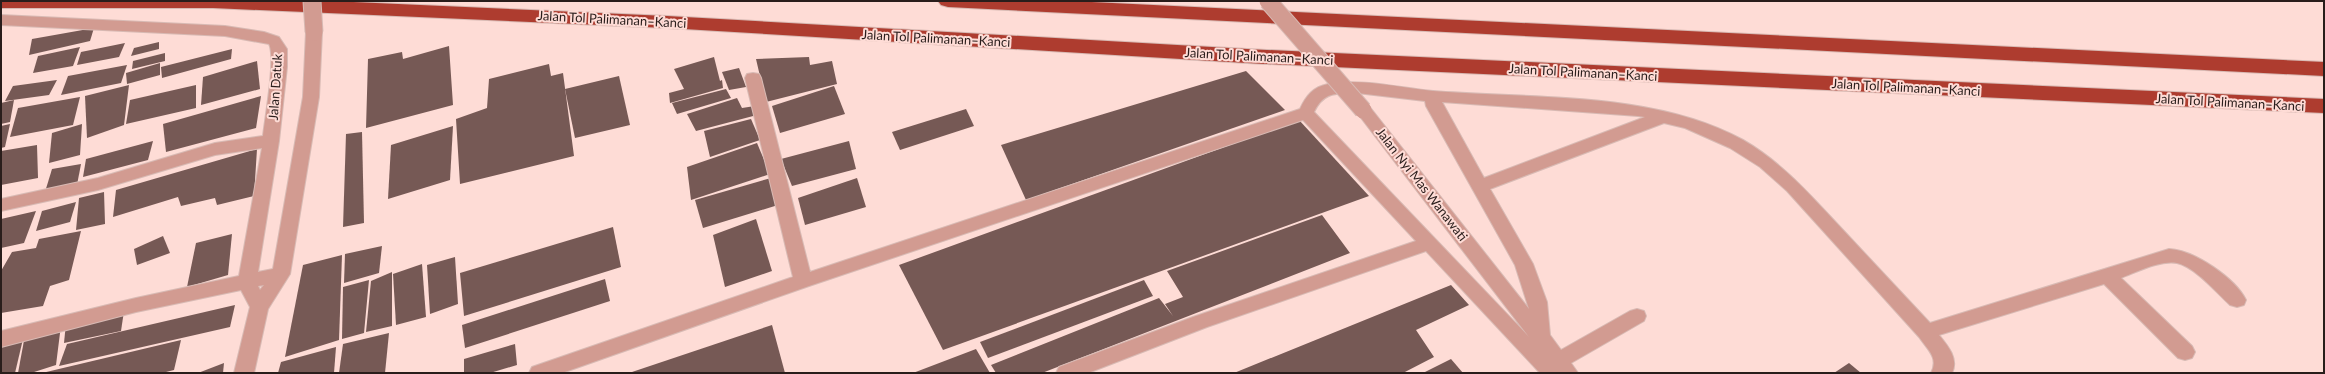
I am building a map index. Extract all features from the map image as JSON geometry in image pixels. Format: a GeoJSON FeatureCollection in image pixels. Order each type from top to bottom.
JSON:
{"type":"FeatureCollection","features":[{"type":"Feature","properties":{"kind":"highway","name":"Jalan Tol Palimanan–Kanci"},"geometry":{"type":"LineString","coordinates":[[194,1],[651,21],[1247,56],[2324,106]]}},
{"type":"Feature","properties":{"kind":"highway"},"geometry":{"type":"LineString","coordinates":[[948,1],[2324,69]]}},
{"type":"Feature","properties":{"kind":"highway"},"geometry":{"type":"LineString","coordinates":[[1,2],[222,3]]}},
{"type":"Feature","properties":{"kind":"street"},"geometry":{"type":"LineString","coordinates":[[244,373],[259,307],[281,274],[312,97],[314,32],[312,1]]}},
{"type":"Feature","properties":{"kind":"street","name":"Jalan Nyi Mas Wanawati"},"geometry":{"type":"LineString","coordinates":[[1268,1],[1363,110],[1541,336],[1560,369]]}},
{"type":"Feature","properties":{"kind":"street","name":"Jalan Datuk"},"geometry":{"type":"LineString","coordinates":[[1,20],[225,31],[253,34],[274,41],[279,49],[279,67],[271,141],[247,282]]}},
{"type":"Feature","properties":{"kind":"street"},"geometry":{"type":"LineString","coordinates":[[753,78],[803,281]]}},
{"type":"Feature","properties":{"kind":"street"},"geometry":{"type":"LineString","coordinates":[[539,373],[803,281],[1306,113],[1312,100],[1318,94],[1329,89],[1357,88],[1433,96],[1638,110],[1665,116],[1717,135],[1766,163],[1793,187],[1926,332],[1944,356],[1945,368],[1941,373]]}},
{"type":"Feature","properties":{"kind":"street"},"geometry":{"type":"LineString","coordinates":[[1433,96],[1434,106],[1524,264],[1538,302],[1541,336]]}},
{"type":"Feature","properties":{"kind":"street"},"geometry":{"type":"LineString","coordinates":[[1306,113],[1430,243],[1560,369],[1637,316]]}},
{"type":"Feature","properties":{"kind":"street"},"geometry":{"type":"LineString","coordinates":[[1480,186],[1665,116]]}},
{"type":"Feature","properties":{"kind":"street"},"geometry":{"type":"LineString","coordinates":[[1,205],[98,184],[215,149],[271,141]]}},
{"type":"Feature","properties":{"kind":"street"},"geometry":{"type":"LineString","coordinates":[[1066,373],[1208,320],[1430,243]]}},
{"type":"Feature","properties":{"kind":"street"},"geometry":{"type":"LineString","coordinates":[[1926,332],[2170,256],[2183,258],[2201,268],[2237,300]]}},
{"type":"Feature","properties":{"kind":"street"},"geometry":{"type":"LineString","coordinates":[[1,339],[136,305],[281,274]]}},
{"type":"Feature","properties":{"kind":"street"},"geometry":{"type":"LineString","coordinates":[[2106,276],[2185,352]]}},
{"type":"Feature","properties":{"kind":"street"},"geometry":{"type":"LineString","coordinates":[[247,282],[259,307]]}},
{"type":"Feature","properties":{"kind":"building"},"geometry":{"type":"Polygon","coordinates":[[[94,28],[90,41],[29,55],[32,39],[94,28]]]}},
{"type":"Feature","properties":{"kind":"building"},"geometry":{"type":"Polygon","coordinates":[[[159,42],[159,49],[131,56],[134,48],[159,42]]]}},
{"type":"Feature","properties":{"kind":"building"},"geometry":{"type":"Polygon","coordinates":[[[125,43],[119,57],[77,65],[81,52],[125,43]]]}},
{"type":"Feature","properties":{"kind":"building"},"geometry":{"type":"Polygon","coordinates":[[[449,46],[453,105],[366,128],[368,59],[402,52],[403,59],[449,46]]]}},
{"type":"Feature","properties":{"kind":"building"},"geometry":{"type":"Polygon","coordinates":[[[80,47],[73,66],[33,73],[38,56],[80,47]]]}},
{"type":"Feature","properties":{"kind":"building"},"geometry":{"type":"Polygon","coordinates":[[[232,49],[231,59],[162,78],[161,67],[232,49]]]}},
{"type":"Feature","properties":{"kind":"building"},"geometry":{"type":"Polygon","coordinates":[[[165,53],[165,61],[132,69],[133,61],[165,53]]]}},
{"type":"Feature","properties":{"kind":"building"},"geometry":{"type":"Polygon","coordinates":[[[714,57],[720,81],[722,80],[723,88],[670,103],[669,93],[684,89],[674,69],[714,57]]]}},
{"type":"Feature","properties":{"kind":"building"},"geometry":{"type":"Polygon","coordinates":[[[809,57],[810,65],[832,61],[837,84],[766,102],[756,59],[809,57]]]}},
{"type":"Feature","properties":{"kind":"building"},"geometry":{"type":"Polygon","coordinates":[[[257,61],[260,89],[201,105],[203,77],[257,61]]]}},
{"type":"Feature","properties":{"kind":"building"},"geometry":{"type":"Polygon","coordinates":[[[160,63],[160,75],[127,84],[126,73],[160,63]]]}},
{"type":"Feature","properties":{"kind":"building"},"geometry":{"type":"Polygon","coordinates":[[[549,64],[551,76],[563,73],[574,156],[460,184],[456,119],[487,108],[489,79],[549,64]]]}},
{"type":"Feature","properties":{"kind":"building"},"geometry":{"type":"Polygon","coordinates":[[[127,65],[121,83],[61,95],[68,76],[127,65]]]}},
{"type":"Feature","properties":{"kind":"building"},"geometry":{"type":"Polygon","coordinates":[[[739,68],[746,87],[729,90],[722,72],[739,68]]]}},
{"type":"Feature","properties":{"kind":"building"},"geometry":{"type":"Polygon","coordinates":[[[1246,71],[1285,110],[1026,200],[1001,145],[1246,71]]]}},
{"type":"Feature","properties":{"kind":"building"},"geometry":{"type":"Polygon","coordinates":[[[619,76],[630,125],[575,138],[565,89],[619,76]]]}},
{"type":"Feature","properties":{"kind":"building"},"geometry":{"type":"Polygon","coordinates":[[[57,80],[49,95],[5,101],[13,86],[57,80]]]}},
{"type":"Feature","properties":{"kind":"building"},"geometry":{"type":"Polygon","coordinates":[[[129,85],[124,125],[87,138],[85,96],[129,85]]]}},
{"type":"Feature","properties":{"kind":"building"},"geometry":{"type":"Polygon","coordinates":[[[196,85],[196,108],[126,124],[130,100],[196,85]]]}},
{"type":"Feature","properties":{"kind":"building"},"geometry":{"type":"Polygon","coordinates":[[[834,86],[845,114],[780,133],[772,106],[834,86]]]}},
{"type":"Feature","properties":{"kind":"building"},"geometry":{"type":"Polygon","coordinates":[[[726,89],[731,98],[677,114],[672,103],[726,89]]]}},
{"type":"Feature","properties":{"kind":"building"},"geometry":{"type":"Polygon","coordinates":[[[261,96],[256,128],[166,152],[163,124],[261,96]]]}},
{"type":"Feature","properties":{"kind":"building"},"geometry":{"type":"Polygon","coordinates":[[[80,97],[73,125],[10,137],[18,108],[80,97]]]}},
{"type":"Feature","properties":{"kind":"building"},"geometry":{"type":"Polygon","coordinates":[[[737,98],[742,108],[755,106],[757,115],[696,131],[687,114],[737,98]]]}},
{"type":"Feature","properties":{"kind":"building"},"geometry":{"type":"Polygon","coordinates":[[[14,100],[10,122],[1,124],[1,103],[14,100]]]}},
{"type":"Feature","properties":{"kind":"building"},"geometry":{"type":"Polygon","coordinates":[[[966,109],[974,126],[900,150],[892,132],[966,109]]]}},
{"type":"Feature","properties":{"kind":"building"},"geometry":{"type":"Polygon","coordinates":[[[751,119],[760,140],[710,157],[704,131],[751,119]]]}},
{"type":"Feature","properties":{"kind":"building"},"geometry":{"type":"Polygon","coordinates":[[[1299,120],[1369,196],[943,350],[899,265],[1299,120]]]}},
{"type":"Feature","properties":{"kind":"building"},"geometry":{"type":"Polygon","coordinates":[[[10,124],[5,147],[1,148],[1,126],[10,124]]]}},
{"type":"Feature","properties":{"kind":"building"},"geometry":{"type":"Polygon","coordinates":[[[82,124],[80,155],[49,163],[52,133],[82,124]]]}},
{"type":"Feature","properties":{"kind":"building"},"geometry":{"type":"Polygon","coordinates":[[[453,126],[450,180],[388,199],[391,145],[453,126]]]}},
{"type":"Feature","properties":{"kind":"building"},"geometry":{"type":"Polygon","coordinates":[[[362,132],[364,223],[343,227],[346,134],[362,132]]]}},
{"type":"Feature","properties":{"kind":"building"},"geometry":{"type":"Polygon","coordinates":[[[153,141],[148,160],[83,177],[86,159],[153,141]]]}},
{"type":"Feature","properties":{"kind":"building"},"geometry":{"type":"Polygon","coordinates":[[[849,141],[856,169],[792,186],[781,159],[849,141]]]}},
{"type":"Feature","properties":{"kind":"building"},"geometry":{"type":"Polygon","coordinates":[[[757,143],[770,174],[691,200],[687,167],[757,143]]]}},
{"type":"Feature","properties":{"kind":"building"},"geometry":{"type":"Polygon","coordinates":[[[37,145],[38,178],[1,185],[1,151],[37,145]]]}},
{"type":"Feature","properties":{"kind":"building"},"geometry":{"type":"Polygon","coordinates":[[[257,149],[254,196],[217,205],[215,198],[181,206],[178,197],[113,217],[116,190],[257,149]]]}},
{"type":"Feature","properties":{"kind":"building"},"geometry":{"type":"Polygon","coordinates":[[[81,164],[77,185],[45,192],[52,169],[81,164]]]}},
{"type":"Feature","properties":{"kind":"building"},"geometry":{"type":"Polygon","coordinates":[[[771,178],[778,205],[703,228],[695,200],[771,178]]]}},
{"type":"Feature","properties":{"kind":"building"},"geometry":{"type":"Polygon","coordinates":[[[857,178],[866,207],[805,225],[798,198],[857,178]]]}},
{"type":"Feature","properties":{"kind":"building"},"geometry":{"type":"Polygon","coordinates":[[[104,192],[105,224],[76,230],[79,198],[104,192]]]}},
{"type":"Feature","properties":{"kind":"building"},"geometry":{"type":"Polygon","coordinates":[[[76,202],[70,222],[36,231],[42,211],[76,202]]]}},
{"type":"Feature","properties":{"kind":"building"},"geometry":{"type":"Polygon","coordinates":[[[36,211],[24,243],[1,248],[1,219],[36,211]]]}},
{"type":"Feature","properties":{"kind":"building"},"geometry":{"type":"Polygon","coordinates":[[[1322,215],[1350,253],[1042,373],[996,373],[991,365],[1159,298],[1173,316],[1165,304],[1183,297],[1167,271],[1322,215]]]}},
{"type":"Feature","properties":{"kind":"building"},"geometry":{"type":"Polygon","coordinates":[[[756,219],[772,271],[725,287],[713,235],[756,219]]]}},
{"type":"Feature","properties":{"kind":"building"},"geometry":{"type":"Polygon","coordinates":[[[613,227],[621,267],[464,316],[460,273],[613,227]]]}},
{"type":"Feature","properties":{"kind":"building"},"geometry":{"type":"Polygon","coordinates":[[[81,231],[69,280],[50,286],[43,306],[1,313],[1,271],[12,252],[36,248],[39,239],[81,231]]]}},
{"type":"Feature","properties":{"kind":"building"},"geometry":{"type":"Polygon","coordinates":[[[232,234],[228,275],[187,287],[196,243],[232,234]]]}},
{"type":"Feature","properties":{"kind":"building"},"geometry":{"type":"Polygon","coordinates":[[[163,236],[170,253],[137,265],[134,249],[163,236]]]}},
{"type":"Feature","properties":{"kind":"building"},"geometry":{"type":"Polygon","coordinates":[[[382,246],[379,273],[344,283],[345,254],[382,246]]]}},
{"type":"Feature","properties":{"kind":"building"},"geometry":{"type":"Polygon","coordinates":[[[342,255],[339,340],[285,357],[303,265],[342,255]]]}},
{"type":"Feature","properties":{"kind":"building"},"geometry":{"type":"Polygon","coordinates":[[[455,257],[458,304],[430,314],[427,265],[455,257]]]}},
{"type":"Feature","properties":{"kind":"building"},"geometry":{"type":"Polygon","coordinates":[[[422,264],[426,317],[396,325],[393,274],[422,264]]]}},
{"type":"Feature","properties":{"kind":"building"},"geometry":{"type":"Polygon","coordinates":[[[392,272],[392,326],[366,332],[371,281],[392,272]]]}},
{"type":"Feature","properties":{"kind":"building"},"geometry":{"type":"Polygon","coordinates":[[[605,279],[610,301],[465,348],[462,325],[605,279]]]}},
{"type":"Feature","properties":{"kind":"building"},"geometry":{"type":"Polygon","coordinates":[[[369,280],[364,333],[342,339],[343,287],[369,280]]]}},
{"type":"Feature","properties":{"kind":"building"},"geometry":{"type":"Polygon","coordinates":[[[1144,280],[1153,296],[988,358],[980,342],[1144,280]]]}},
{"type":"Feature","properties":{"kind":"building"},"geometry":{"type":"Polygon","coordinates":[[[1451,285],[1469,305],[1416,330],[1434,357],[1403,373],[1234,373],[1451,285]]]}},
{"type":"Feature","properties":{"kind":"building"},"geometry":{"type":"Polygon","coordinates":[[[235,305],[230,327],[59,366],[67,344],[235,305]]]}},
{"type":"Feature","properties":{"kind":"building"},"geometry":{"type":"Polygon","coordinates":[[[124,311],[121,331],[64,343],[66,323],[124,311]]]}},
{"type":"Feature","properties":{"kind":"building"},"geometry":{"type":"Polygon","coordinates":[[[61,325],[56,365],[31,373],[18,373],[25,335],[61,325]]]}},
{"type":"Feature","properties":{"kind":"building"},"geometry":{"type":"Polygon","coordinates":[[[772,325],[785,373],[629,373],[772,325]]]}},
{"type":"Feature","properties":{"kind":"building"},"geometry":{"type":"Polygon","coordinates":[[[389,333],[385,373],[339,373],[343,344],[389,333]]]}},
{"type":"Feature","properties":{"kind":"building"},"geometry":{"type":"Polygon","coordinates":[[[23,339],[15,373],[1,373],[1,345],[23,339]]]}},
{"type":"Feature","properties":{"kind":"building"},"geometry":{"type":"Polygon","coordinates":[[[181,340],[174,370],[162,373],[42,373],[181,340]]]}},
{"type":"Feature","properties":{"kind":"building"},"geometry":{"type":"Polygon","coordinates":[[[515,344],[517,365],[490,373],[464,373],[464,359],[515,344]]]}},
{"type":"Feature","properties":{"kind":"building"},"geometry":{"type":"Polygon","coordinates":[[[336,347],[334,373],[278,373],[281,362],[336,347]]]}},
{"type":"Feature","properties":{"kind":"building"},"geometry":{"type":"Polygon","coordinates":[[[976,349],[990,373],[913,373],[976,349]]]}},
{"type":"Feature","properties":{"kind":"building"},"geometry":{"type":"Polygon","coordinates":[[[1451,359],[1463,373],[1423,373],[1451,359]]]}},
{"type":"Feature","properties":{"kind":"building"},"geometry":{"type":"Polygon","coordinates":[[[224,363],[223,373],[198,373],[224,363]]]}},
{"type":"Feature","properties":{"kind":"building"},"geometry":{"type":"Polygon","coordinates":[[[1849,363],[1861,373],[1834,373],[1849,363]]]}}]}
